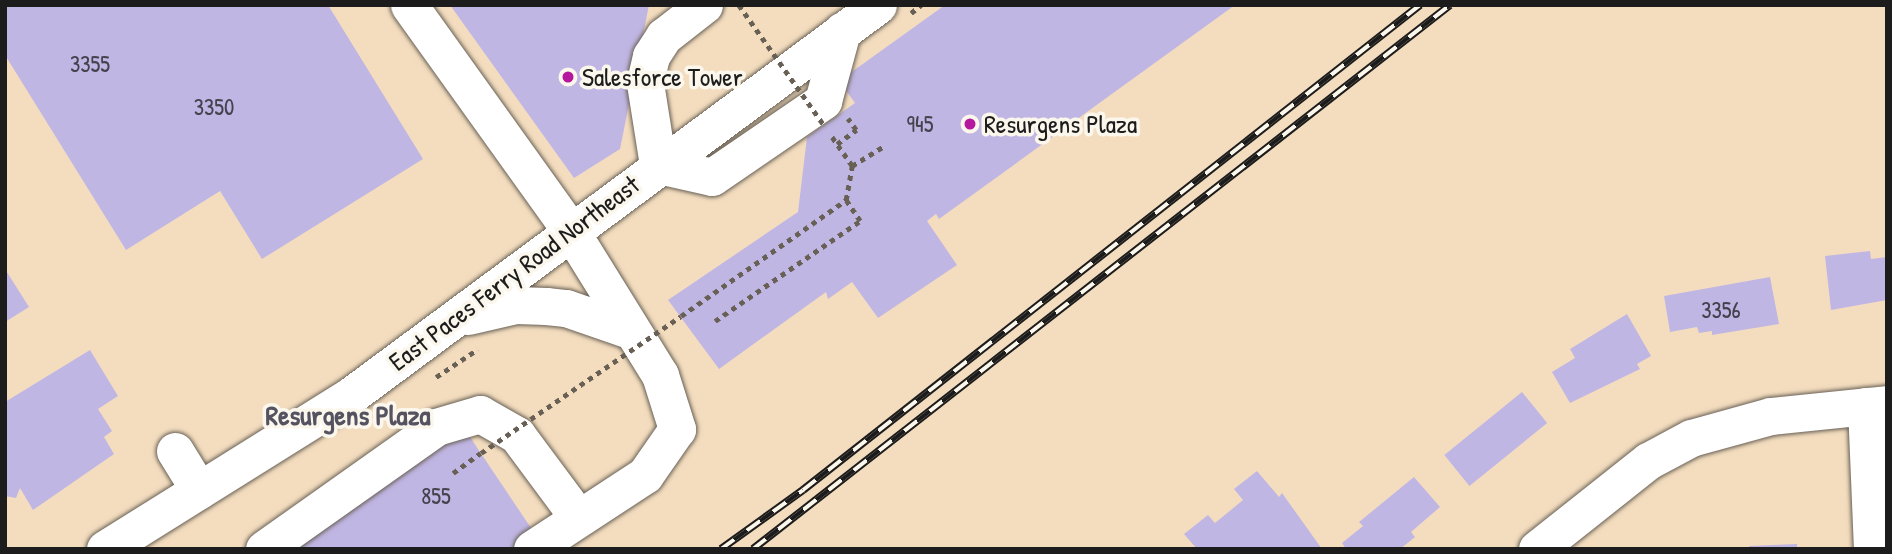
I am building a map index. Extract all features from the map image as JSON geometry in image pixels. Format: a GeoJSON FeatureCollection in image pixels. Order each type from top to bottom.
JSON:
{"type":"FeatureCollection","features":[{"type":"Feature","properties":{"kind":"street"},"geometry":{"type":"LineString","coordinates":[[409,5],[570,230],[660,375],[677,429],[645,475],[532,549]]}},
{"type":"Feature","properties":{"kind":"street"},"geometry":{"type":"LineString","coordinates":[[657,165],[645,83],[652,56],[664,36],[704,5]]}},
{"type":"Feature","properties":{"kind":"street","name":"East Paces Ferry Road Northeast"},"geometry":{"type":"LineString","coordinates":[[105,549],[350,396],[460,317],[657,165],[875,6]]}},
{"type":"Feature","properties":{"kind":"street"},"geometry":{"type":"LineString","coordinates":[[460,317],[516,305],[546,306],[566,308],[630,330]]}},
{"type":"Feature","properties":{"kind":"street"},"geometry":{"type":"LineString","coordinates":[[1537,549],[1648,461],[1691,438],[1771,416],[1876,405],[1872,549]]}},
{"type":"Feature","properties":{"kind":"street"},"geometry":{"type":"LineString","coordinates":[[264,549],[436,428],[480,414],[517,435],[578,517]]}},
{"type":"Feature","properties":{"kind":"street"},"geometry":{"type":"LineString","coordinates":[[175,451],[199,490]]}},
{"type":"Feature","properties":{"kind":"path"},"geometry":{"type":"LineString","coordinates":[[715,321],[860,221],[846,200],[852,166],[739,5]]}},
{"type":"Feature","properties":{"kind":"path"},"geometry":{"type":"LineString","coordinates":[[852,166],[886,145]]}},
{"type":"Feature","properties":{"kind":"path"},"geometry":{"type":"LineString","coordinates":[[453,473],[846,200]]}},
{"type":"Feature","properties":{"kind":"building"},"geometry":{"type":"Polygon","coordinates":[[[5,5],[328,5],[423,159],[262,259],[220,191],[126,250],[5,55],[5,5]]]}},
{"type":"Feature","properties":{"kind":"building","name":"Salesforce Tower"},"geometry":{"type":"Polygon","coordinates":[[[450,5],[649,5],[620,149],[574,178],[450,5]]]}},
{"type":"Feature","properties":{"kind":"building"},"geometry":{"type":"Polygon","coordinates":[[[945,5],[1235,5],[939,219],[936,214],[927,221],[957,265],[878,318],[852,282],[828,299],[826,292],[719,369],[668,300],[798,212],[807,137],[855,103],[839,81],[945,5]]]}},
{"type":"Feature","properties":{"kind":"building"},"geometry":{"type":"Polygon","coordinates":[[[1870,251],[1871,259],[1887,257],[1887,300],[1831,310],[1825,256],[1870,251]]]}},
{"type":"Feature","properties":{"kind":"building"},"geometry":{"type":"Polygon","coordinates":[[[5,269],[29,307],[5,322],[5,269]]]}},
{"type":"Feature","properties":{"kind":"building"},"geometry":{"type":"Polygon","coordinates":[[[1770,277],[1779,324],[1712,335],[1712,331],[1699,333],[1697,327],[1670,332],[1664,296],[1770,277]]]}},
{"type":"Feature","properties":{"kind":"building"},"geometry":{"type":"Polygon","coordinates":[[[1627,314],[1651,356],[1637,364],[1640,369],[1570,403],[1552,372],[1575,358],[1570,349],[1627,314]]]}},
{"type":"Feature","properties":{"kind":"building"},"geometry":{"type":"Polygon","coordinates":[[[90,350],[118,396],[98,409],[112,431],[104,437],[114,454],[33,510],[20,488],[16,498],[5,496],[5,402],[90,350]]]}},
{"type":"Feature","properties":{"kind":"building"},"geometry":{"type":"Polygon","coordinates":[[[1522,392],[1547,423],[1469,486],[1444,455],[1522,392]]]}},
{"type":"Feature","properties":{"kind":"building"},"geometry":{"type":"Polygon","coordinates":[[[462,425],[535,534],[512,549],[288,549],[462,425]]]}},
{"type":"Feature","properties":{"kind":"building"},"geometry":{"type":"Polygon","coordinates":[[[1257,471],[1279,497],[1282,493],[1322,549],[1197,549],[1184,534],[1208,515],[1215,523],[1243,500],[1234,489],[1257,471]]]}},
{"type":"Feature","properties":{"kind":"building"},"geometry":{"type":"Polygon","coordinates":[[[1414,477],[1440,507],[1411,532],[1415,537],[1400,549],[1346,549],[1342,543],[1363,526],[1359,522],[1414,477]]]}},
{"type":"Feature","properties":{"kind":"building"},"geometry":{"type":"Polygon","coordinates":[[[1797,544],[1797,549],[1749,549],[1749,546],[1797,544]]]}},
{"type":"Feature","properties":{"kind":"railway"},"geometry":{"type":"LineString","coordinates":[[721,549],[803,490],[1420,5]]}},
{"type":"Feature","properties":{"kind":"railway"},"geometry":{"type":"LineString","coordinates":[[753,549],[1450,5]]}},
{"type":"Feature","properties":{"kind":"place","name":"Salesforce Tower"},"geometry":{"type":"Point","coordinates":[568,77]}},
{"type":"Feature","properties":{"kind":"place","name":"Resurgens Plaza"},"geometry":{"type":"Point","coordinates":[970,124]}},
{"type":"Feature","properties":{"kind":"district","name":"Resurgens Plaza"},"geometry":{"type":"Point","coordinates":[348,415]}}]}
